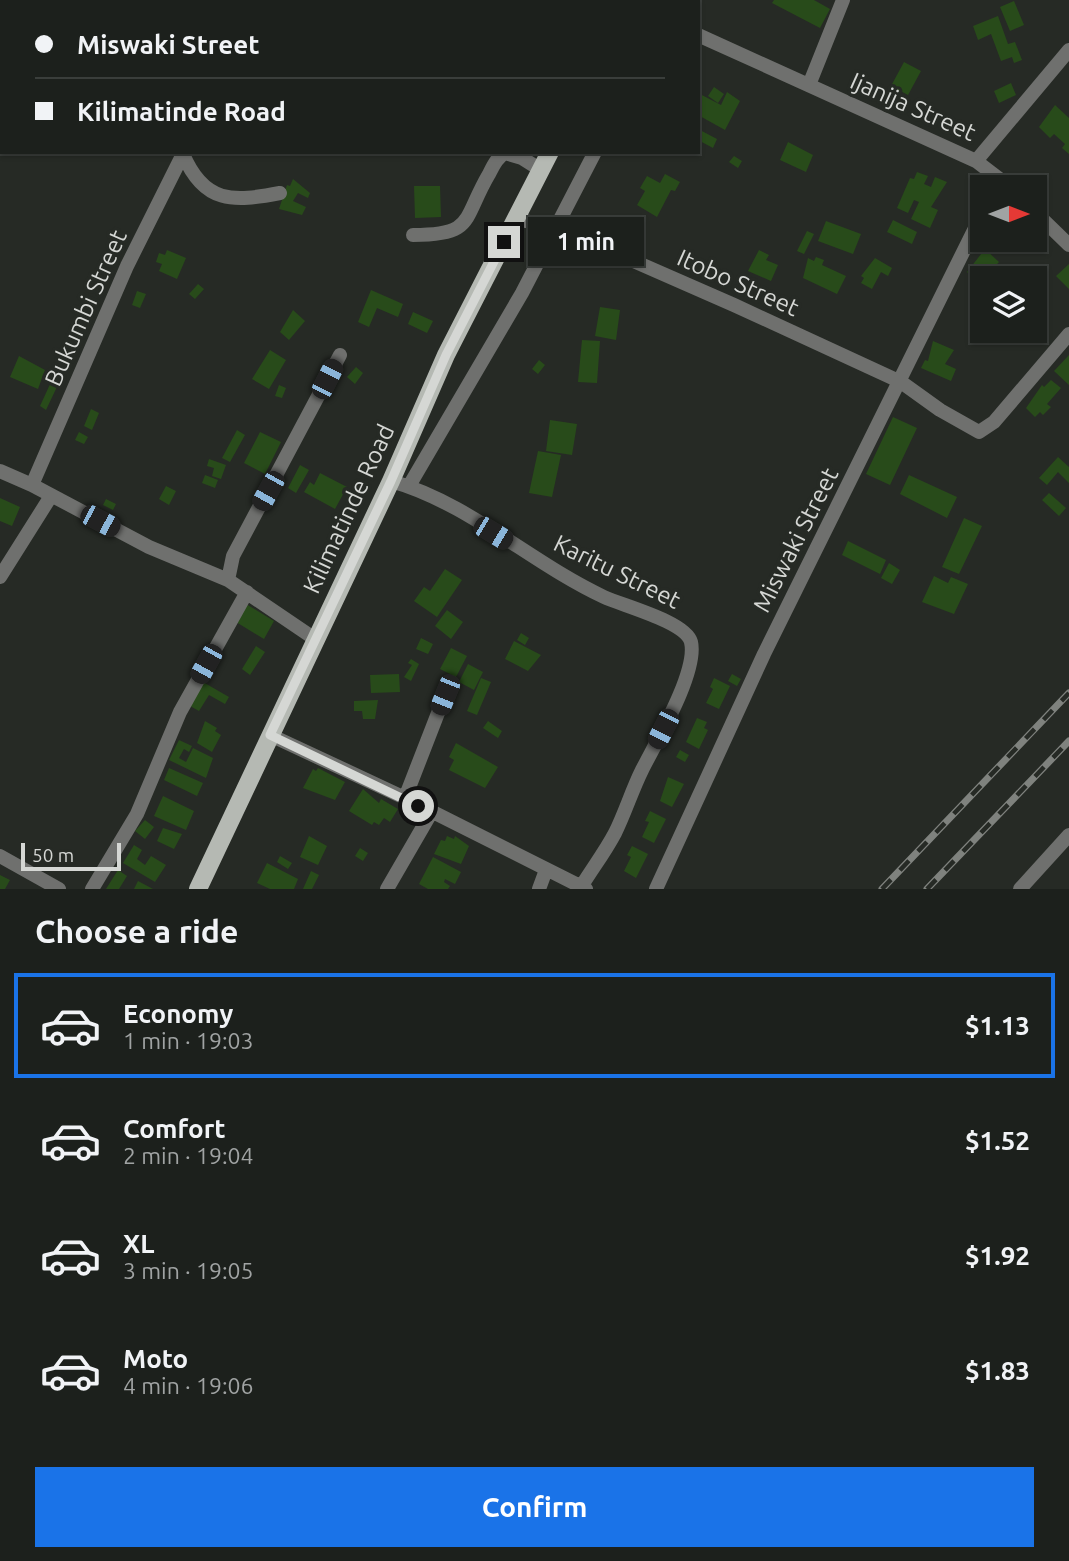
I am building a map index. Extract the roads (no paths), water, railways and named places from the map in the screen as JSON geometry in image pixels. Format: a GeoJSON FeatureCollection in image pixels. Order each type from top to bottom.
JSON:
{"type":"FeatureCollection","features":[{"type":"Feature","properties":{"kind":"main road","name":"Kilimatinde Road"},"geometry":{"type":"LineString","coordinates":[[198,889],[391,481],[446,355],[549,154]]}},
{"type":"Feature","properties":{"kind":"street"},"geometry":{"type":"LineString","coordinates":[[809,85],[843,0]]}},
{"type":"Feature","properties":{"kind":"street","name":"Ijanija Street"},"geometry":{"type":"LineString","coordinates":[[700,37],[976,161],[1069,50]]}},
{"type":"Feature","properties":{"kind":"street"},"geometry":{"type":"LineString","coordinates":[[413,234],[442,234],[456,230],[465,223],[488,176],[503,154]]}},
{"type":"Feature","properties":{"kind":"street"},"geometry":{"type":"LineString","coordinates":[[509,154],[523,158],[541,170]]}},
{"type":"Feature","properties":{"kind":"street"},"geometry":{"type":"LineString","coordinates":[[409,486],[522,293],[594,154]]}},
{"type":"Feature","properties":{"kind":"street"},"geometry":{"type":"LineString","coordinates":[[179,155],[214,195],[243,199],[280,193]]}},
{"type":"Feature","properties":{"kind":"street","name":"Bukumbi Street"},"geometry":{"type":"LineString","coordinates":[[32,485],[127,266],[179,155]]}},
{"type":"Feature","properties":{"kind":"street"},"geometry":{"type":"LineString","coordinates":[[976,161],[991,175]]}},
{"type":"Feature","properties":{"kind":"street","name":"Itobo Street"},"geometry":{"type":"LineString","coordinates":[[515,219],[556,227],[901,382],[975,431],[983,432],[1069,334]]}},
{"type":"Feature","properties":{"kind":"street"},"geometry":{"type":"LineString","coordinates":[[1047,224],[1069,245]]}},
{"type":"Feature","properties":{"kind":"street","name":"Miswaki Street"},"geometry":{"type":"LineString","coordinates":[[656,889],[764,654],[970,239]]}},
{"type":"Feature","properties":{"kind":"street"},"geometry":{"type":"LineString","coordinates":[[228,580],[233,556],[340,355]]}},
{"type":"Feature","properties":{"kind":"street"},"geometry":{"type":"LineString","coordinates":[[0,471],[149,547],[228,580],[315,639]]}},
{"type":"Feature","properties":{"kind":"street","name":"Karitu Street"},"geometry":{"type":"LineString","coordinates":[[391,481],[409,486],[450,505],[601,596],[640,613],[673,623],[689,638],[692,646],[689,667],[674,708],[614,834],[583,888]]}},
{"type":"Feature","properties":{"kind":"street"},"geometry":{"type":"LineString","coordinates":[[0,577],[51,496]]}},
{"type":"Feature","properties":{"kind":"street"},"geometry":{"type":"LineString","coordinates":[[92,889],[137,814],[174,724],[247,592]]}},
{"type":"Feature","properties":{"kind":"street"},"geometry":{"type":"LineString","coordinates":[[405,798],[445,695]]}},
{"type":"Feature","properties":{"kind":"street"},"geometry":{"type":"LineString","coordinates":[[270,735],[405,798],[430,813],[583,888]]}},
{"type":"Feature","properties":{"kind":"street"},"geometry":{"type":"LineString","coordinates":[[387,889],[430,813]]}},
{"type":"Feature","properties":{"kind":"street"},"geometry":{"type":"LineString","coordinates":[[1020,889],[1069,835]]}},
{"type":"Feature","properties":{"kind":"street"},"geometry":{"type":"LineString","coordinates":[[0,856],[59,889]]}},
{"type":"Feature","properties":{"kind":"street"},"geometry":{"type":"LineString","coordinates":[[539,889],[547,870]]}},
{"type":"Feature","properties":{"kind":"railway"},"geometry":{"type":"LineString","coordinates":[[882,889],[1069,693]]}},
{"type":"Feature","properties":{"kind":"railway"},"geometry":{"type":"LineString","coordinates":[[927,889],[1069,741]]}}]}
